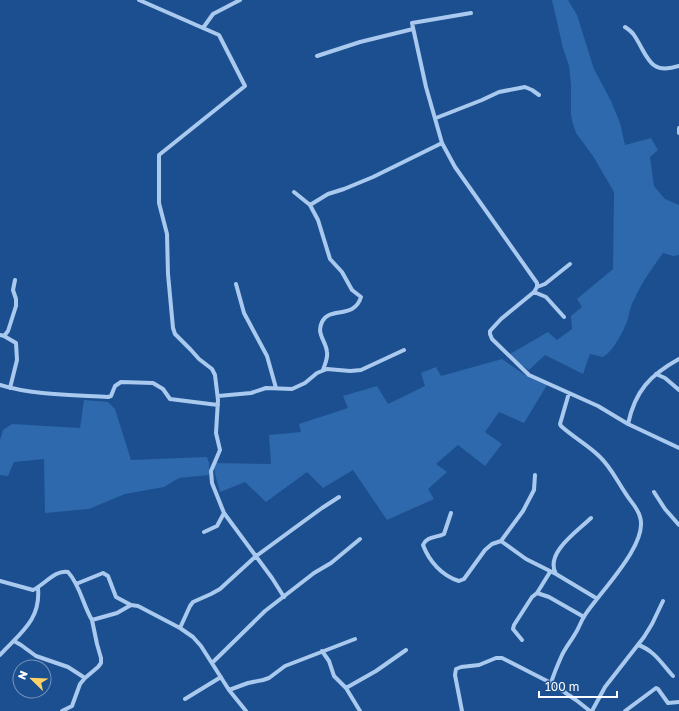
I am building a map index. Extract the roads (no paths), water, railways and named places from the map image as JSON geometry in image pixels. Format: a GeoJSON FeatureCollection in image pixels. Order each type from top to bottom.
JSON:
{"type":"FeatureCollection","features":[{"type":"Feature","properties":{"kind":"street"},"geometry":{"type":"LineString","coordinates":[[139,0],[219,35],[245,86],[159,155],[159,203],[167,234],[168,274],[173,328],[175,334],[199,359],[212,369],[215,375],[218,396],[216,433],[220,450],[212,465],[210,477],[224,513],[255,557],[272,578],[284,598]]}},
{"type":"Feature","properties":{"kind":"street"},"geometry":{"type":"LineString","coordinates":[[204,28],[213,14],[240,0]]}},
{"type":"Feature","properties":{"kind":"street"},"geometry":{"type":"LineString","coordinates":[[471,13],[427,22],[412,23],[426,87],[442,143],[455,167],[537,283],[537,287]]}},
{"type":"Feature","properties":{"kind":"street"},"geometry":{"type":"LineString","coordinates":[[625,27],[633,34],[648,60],[655,67],[664,70],[679,66]]}},
{"type":"Feature","properties":{"kind":"street"},"geometry":{"type":"LineString","coordinates":[[317,56],[360,42],[413,29]]}},
{"type":"Feature","properties":{"kind":"street"},"geometry":{"type":"LineString","coordinates":[[436,118],[499,92],[525,87],[539,95]]}},
{"type":"Feature","properties":{"kind":"street"},"geometry":{"type":"LineString","coordinates":[[679,128],[679,133]]}},
{"type":"Feature","properties":{"kind":"street"},"geometry":{"type":"LineString","coordinates":[[310,205],[328,194],[373,177],[442,143]]}},
{"type":"Feature","properties":{"kind":"street"},"geometry":{"type":"LineString","coordinates":[[294,192],[310,205],[318,220],[330,259],[342,272],[352,290],[361,297],[358,304],[354,308],[347,312],[328,315],[322,322],[320,330],[327,352],[323,370]]}},
{"type":"Feature","properties":{"kind":"street"},"geometry":{"type":"LineString","coordinates":[[570,264],[545,284],[537,287],[534,292],[501,319],[490,331],[492,339],[529,375],[598,406],[628,424],[679,448]]}},
{"type":"Feature","properties":{"kind":"street"},"geometry":{"type":"LineString","coordinates":[[10,388],[17,360],[16,343],[2,335],[8,331],[16,306],[16,298],[13,290],[15,280]]}},
{"type":"Feature","properties":{"kind":"street"},"geometry":{"type":"LineString","coordinates":[[236,284],[244,314],[267,356],[276,388]]}},
{"type":"Feature","properties":{"kind":"street"},"geometry":{"type":"LineString","coordinates":[[534,292],[546,297],[564,317]]}},
{"type":"Feature","properties":{"kind":"street"},"geometry":{"type":"LineString","coordinates":[[218,396],[242,394],[266,388],[298,388],[327,368],[350,371],[360,370],[404,350]]}},
{"type":"Feature","properties":{"kind":"street"},"geometry":{"type":"LineString","coordinates":[[628,424],[634,401],[641,390],[656,374],[679,359]]}},
{"type":"Feature","properties":{"kind":"street"},"geometry":{"type":"LineString","coordinates":[[656,374],[666,378],[679,390]]}},
{"type":"Feature","properties":{"kind":"street"},"geometry":{"type":"LineString","coordinates":[[0,385],[10,388],[50,393],[108,397],[111,396],[115,386],[121,382],[150,382],[163,389],[170,399],[218,405]]}},
{"type":"Feature","properties":{"kind":"street"},"geometry":{"type":"LineString","coordinates":[[551,683],[562,656],[584,617],[596,598],[615,577],[627,559],[637,540],[641,525],[641,518],[611,469],[599,456],[561,426],[560,424],[569,393]]}},
{"type":"Feature","properties":{"kind":"street"},"geometry":{"type":"LineString","coordinates":[[450,513],[444,534],[429,538],[425,541],[424,545],[429,558],[436,566],[442,572],[459,581],[464,579],[485,550],[492,544],[501,541],[530,499],[535,486],[535,475]]}},
{"type":"Feature","properties":{"kind":"street"},"geometry":{"type":"LineString","coordinates":[[654,492],[665,509],[679,525]]}},
{"type":"Feature","properties":{"kind":"street"},"geometry":{"type":"LineString","coordinates":[[180,628],[193,602],[220,589],[255,557],[339,497]]}},
{"type":"Feature","properties":{"kind":"street"},"geometry":{"type":"LineString","coordinates":[[204,532],[218,526],[224,513]]}},
{"type":"Feature","properties":{"kind":"street"},"geometry":{"type":"LineString","coordinates":[[556,574],[554,566],[559,549],[563,543],[591,518]]}},
{"type":"Feature","properties":{"kind":"street"},"geometry":{"type":"LineString","coordinates":[[212,663],[265,611],[284,598],[314,573],[331,563],[360,539]]}},
{"type":"Feature","properties":{"kind":"street"},"geometry":{"type":"LineString","coordinates":[[501,541],[526,559],[556,574],[596,598]]}},
{"type":"Feature","properties":{"kind":"street"},"geometry":{"type":"LineString","coordinates":[[0,581],[33,590],[65,571],[70,574],[76,584],[92,620],[101,663],[98,668],[84,678],[80,684],[72,706],[62,711]]}},
{"type":"Feature","properties":{"kind":"street"},"geometry":{"type":"LineString","coordinates":[[522,640],[515,632],[513,627],[532,597],[537,594],[550,572]]}},
{"type":"Feature","properties":{"kind":"street"},"geometry":{"type":"LineString","coordinates":[[76,584],[103,573],[108,576],[116,596],[131,605],[138,606],[180,628],[193,637],[201,646],[229,690],[246,711]]}},
{"type":"Feature","properties":{"kind":"street"},"geometry":{"type":"LineString","coordinates":[[0,655],[31,622],[39,601],[38,588]]}},
{"type":"Feature","properties":{"kind":"street"},"geometry":{"type":"LineString","coordinates":[[537,594],[549,597],[584,617]]}},
{"type":"Feature","properties":{"kind":"street"},"geometry":{"type":"LineString","coordinates":[[462,711],[455,671],[458,667],[474,666],[500,658],[512,662],[525,671],[551,683],[591,711],[608,683],[638,645],[652,624],[663,601]]}},
{"type":"Feature","properties":{"kind":"street"},"geometry":{"type":"LineString","coordinates":[[92,620],[117,613],[131,605]]}},
{"type":"Feature","properties":{"kind":"street"},"geometry":{"type":"LineString","coordinates":[[229,690],[248,683],[269,678],[285,666],[355,639]]}},
{"type":"Feature","properties":{"kind":"street"},"geometry":{"type":"LineString","coordinates":[[14,641],[36,656],[68,668],[84,678]]}},
{"type":"Feature","properties":{"kind":"street"},"geometry":{"type":"LineString","coordinates":[[638,645],[652,652],[673,676]]}},
{"type":"Feature","properties":{"kind":"street"},"geometry":{"type":"LineString","coordinates":[[346,688],[376,671],[406,650]]}},
{"type":"Feature","properties":{"kind":"street"},"geometry":{"type":"LineString","coordinates":[[322,651],[329,661],[334,676],[346,688],[360,711]]}},
{"type":"Feature","properties":{"kind":"street"},"geometry":{"type":"LineString","coordinates":[[185,700],[221,678]]}},
{"type":"Feature","properties":{"kind":"street"},"geometry":{"type":"LineString","coordinates":[[625,711],[656,688],[668,703],[679,702]]}}]}
